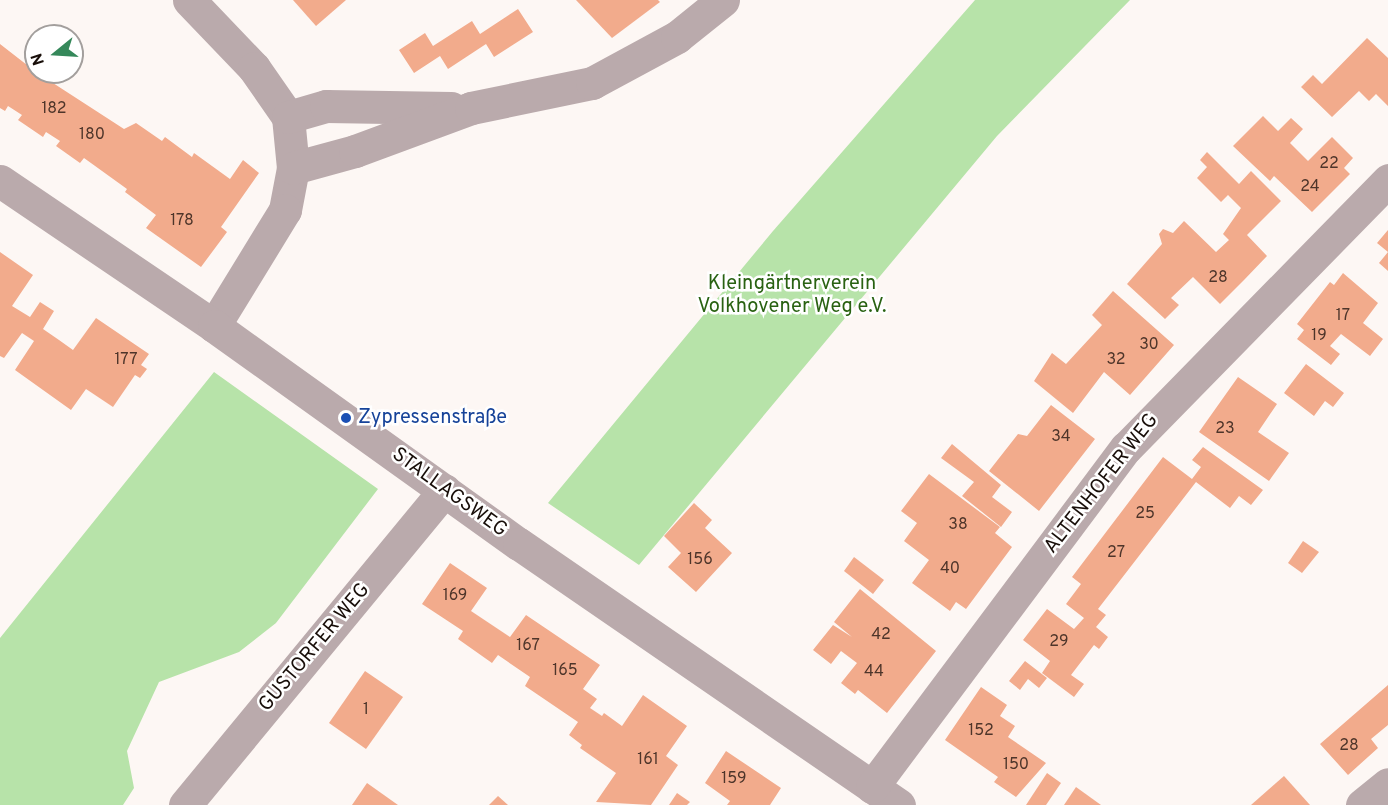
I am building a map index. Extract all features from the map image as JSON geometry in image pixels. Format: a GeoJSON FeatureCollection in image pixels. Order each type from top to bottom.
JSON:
{"type":"FeatureCollection","features":[{"type":"Feature","properties":{"kind":"street"},"geometry":{"type":"LineString","coordinates":[[189,0],[254,68],[288,117],[292,168],[285,210],[214,326]]}},
{"type":"Feature","properties":{"kind":"street"},"geometry":{"type":"LineString","coordinates":[[292,168],[355,151],[471,108],[592,83],[677,37],[723,0]]}},
{"type":"Feature","properties":{"kind":"street"},"geometry":{"type":"LineString","coordinates":[[288,117],[326,106],[471,108]]}},
{"type":"Feature","properties":{"kind":"street","name":"ALTENHOFER WEG"},"geometry":{"type":"LineString","coordinates":[[872,787],[1126,448],[1388,180]]}},
{"type":"Feature","properties":{"kind":"street","name":"STALLAGSWEG"},"geometry":{"type":"LineString","coordinates":[[0,181],[214,326],[445,490],[899,805]]}},
{"type":"Feature","properties":{"kind":"street","name":"GUSTORFER WEG"},"geometry":{"type":"LineString","coordinates":[[185,805],[445,490]]}},
{"type":"Feature","properties":{"kind":"street"},"geometry":{"type":"LineString","coordinates":[[1362,805],[1388,784]]}},
{"type":"Feature","properties":{"kind":"green space","name":"Kleingärtnerverein Volkhovener Weg e.V."},"geometry":{"type":"Polygon","coordinates":[[[975,0],[1130,0],[997,136],[639,565],[548,503],[773,231],[975,0]]]}},
{"type":"Feature","properties":{"kind":"green space"},"geometry":{"type":"Polygon","coordinates":[[[214,372],[378,489],[276,623],[239,652],[159,682],[127,751],[134,788],[123,805],[0,805],[0,638],[214,372]]]}},
{"type":"Feature","properties":{"kind":"building"},"geometry":{"type":"Polygon","coordinates":[[[293,0],[346,0],[316,26],[293,0]]]}},
{"type":"Feature","properties":{"kind":"building"},"geometry":{"type":"Polygon","coordinates":[[[576,0],[658,0],[660,2],[612,38],[576,0]]]}},
{"type":"Feature","properties":{"kind":"building"},"geometry":{"type":"Polygon","coordinates":[[[518,9],[533,32],[494,57],[486,44],[448,69],[440,56],[414,73],[399,50],[425,33],[433,46],[472,21],[480,34],[518,9]]]}},
{"type":"Feature","properties":{"kind":"building"},"geometry":{"type":"Polygon","coordinates":[[[1367,38],[1388,58],[1388,106],[1376,94],[1369,101],[1359,91],[1332,117],[1301,87],[1313,75],[1322,84],[1367,38]]]}},
{"type":"Feature","properties":{"kind":"building"},"geometry":{"type":"Polygon","coordinates":[[[0,44],[24,63],[24,84],[55,84],[124,129],[136,123],[162,141],[165,137],[192,157],[194,153],[230,179],[243,160],[259,173],[221,227],[227,232],[201,267],[146,228],[156,215],[125,192],[127,189],[84,158],[80,163],[56,146],[60,141],[46,132],[43,137],[18,120],[22,115],[8,106],[5,111],[0,108],[0,44]]]}},
{"type":"Feature","properties":{"kind":"building"},"geometry":{"type":"Polygon","coordinates":[[[1263,116],[1278,131],[1291,118],[1303,129],[1290,143],[1308,161],[1332,137],[1353,158],[1344,168],[1350,174],[1312,212],[1274,176],[1270,181],[1233,146],[1263,116]]]}},
{"type":"Feature","properties":{"kind":"building"},"geometry":{"type":"Polygon","coordinates":[[[1207,152],[1239,184],[1251,171],[1281,201],[1247,235],[1267,256],[1244,280],[1220,304],[1193,277],[1171,298],[1179,305],[1165,319],[1127,284],[1162,244],[1159,234],[1163,229],[1173,233],[1184,221],[1216,252],[1229,240],[1223,234],[1241,208],[1228,195],[1221,202],[1197,178],[1207,167],[1200,160],[1207,152]]]}},
{"type":"Feature","properties":{"kind":"building"},"geometry":{"type":"Polygon","coordinates":[[[1388,230],[1388,252],[1377,243],[1388,230]]]}},
{"type":"Feature","properties":{"kind":"building"},"geometry":{"type":"Polygon","coordinates":[[[0,252],[33,275],[12,306],[30,317],[40,302],[54,311],[43,329],[73,350],[96,318],[149,354],[141,365],[147,369],[140,378],[135,375],[113,407],[86,389],[71,410],[15,370],[34,341],[22,333],[4,358],[0,356],[0,252]]]}},
{"type":"Feature","properties":{"kind":"building"},"geometry":{"type":"Polygon","coordinates":[[[1388,252],[1388,271],[1379,263],[1388,252]]]}},
{"type":"Feature","properties":{"kind":"building"},"geometry":{"type":"Polygon","coordinates":[[[1343,273],[1378,303],[1363,323],[1383,339],[1370,356],[1341,334],[1330,346],[1340,354],[1331,365],[1297,339],[1304,330],[1297,324],[1330,282],[1334,285],[1343,273]]]}},
{"type":"Feature","properties":{"kind":"building"},"geometry":{"type":"Polygon","coordinates":[[[1113,291],[1174,345],[1130,395],[1104,372],[1073,413],[1034,381],[1052,353],[1066,364],[1102,325],[1092,315],[1113,291]]]}},
{"type":"Feature","properties":{"kind":"building"},"geometry":{"type":"Polygon","coordinates":[[[1306,364],[1344,393],[1333,407],[1325,401],[1314,416],[1284,393],[1306,364]]]}},
{"type":"Feature","properties":{"kind":"building"},"geometry":{"type":"Polygon","coordinates":[[[1238,377],[1277,404],[1258,432],[1289,453],[1269,481],[1199,432],[1238,377]]]}},
{"type":"Feature","properties":{"kind":"building"},"geometry":{"type":"Polygon","coordinates":[[[1051,405],[1095,439],[1039,511],[989,471],[1018,434],[1027,436],[1051,405]]]}},
{"type":"Feature","properties":{"kind":"building"},"geometry":{"type":"Polygon","coordinates":[[[952,444],[1001,485],[992,497],[1012,512],[1001,527],[962,496],[974,482],[941,458],[952,444]]]}},
{"type":"Feature","properties":{"kind":"building"},"geometry":{"type":"Polygon","coordinates":[[[1203,447],[1263,490],[1251,505],[1239,496],[1230,508],[1196,482],[1098,609],[1106,615],[1096,627],[1108,637],[1099,649],[1094,645],[1071,675],[1084,684],[1074,697],[1042,673],[1050,661],[1023,640],[1047,609],[1074,629],[1084,618],[1066,604],[1081,584],[1072,577],[1163,457],[1192,479],[1201,467],[1192,460],[1203,447]]]}},
{"type":"Feature","properties":{"kind":"building"},"geometry":{"type":"Polygon","coordinates":[[[929,474],[1000,527],[995,533],[1012,547],[966,609],[956,602],[950,611],[912,583],[929,560],[904,541],[917,523],[901,511],[929,474]]]}},
{"type":"Feature","properties":{"kind":"building"},"geometry":{"type":"Polygon","coordinates":[[[694,503],[712,520],[705,528],[732,553],[696,592],[668,567],[681,553],[664,536],[694,503]]]}},
{"type":"Feature","properties":{"kind":"building"},"geometry":{"type":"Polygon","coordinates":[[[1303,541],[1319,552],[1302,573],[1288,563],[1303,541]]]}},
{"type":"Feature","properties":{"kind":"building"},"geometry":{"type":"Polygon","coordinates":[[[854,557],[884,580],[873,594],[844,571],[854,557]]]}},
{"type":"Feature","properties":{"kind":"building"},"geometry":{"type":"Polygon","coordinates":[[[450,563],[487,588],[471,611],[510,637],[526,615],[600,665],[583,689],[597,699],[590,708],[602,716],[604,713],[622,726],[643,695],[687,726],[666,756],[678,765],[651,805],[596,802],[616,773],[580,748],[582,745],[569,735],[578,722],[525,686],[530,677],[498,655],[492,663],[458,639],[463,631],[422,604],[450,563]]]}},
{"type":"Feature","properties":{"kind":"building"},"geometry":{"type":"Polygon","coordinates":[[[860,589],[936,651],[887,713],[858,690],[855,694],[841,683],[857,663],[841,651],[831,664],[813,650],[833,625],[852,637],[834,622],[860,589]]]}},
{"type":"Feature","properties":{"kind":"building"},"geometry":{"type":"Polygon","coordinates":[[[1025,661],[1047,678],[1039,688],[1028,679],[1020,690],[1009,681],[1025,661]]]}},
{"type":"Feature","properties":{"kind":"building"},"geometry":{"type":"Polygon","coordinates":[[[365,671],[403,697],[366,749],[329,723],[365,671]]]}},
{"type":"Feature","properties":{"kind":"building"},"geometry":{"type":"Polygon","coordinates":[[[1388,685],[1388,725],[1371,739],[1378,748],[1348,775],[1320,744],[1388,685]]]}},
{"type":"Feature","properties":{"kind":"building"},"geometry":{"type":"Polygon","coordinates":[[[981,687],[1007,705],[1000,716],[1015,726],[1008,737],[1046,763],[1016,797],[994,782],[998,777],[945,740],[981,687]]]}},
{"type":"Feature","properties":{"kind":"building"},"geometry":{"type":"Polygon","coordinates":[[[726,751],[781,788],[770,805],[727,805],[730,801],[705,783],[726,751]]]}},
{"type":"Feature","properties":{"kind":"building"},"geometry":{"type":"Polygon","coordinates":[[[1047,773],[1061,783],[1046,805],[1026,805],[1047,773]]]}},
{"type":"Feature","properties":{"kind":"building"},"geometry":{"type":"Polygon","coordinates":[[[1284,776],[1310,805],[1251,805],[1284,776]]]}},
{"type":"Feature","properties":{"kind":"building"},"geometry":{"type":"Polygon","coordinates":[[[367,783],[398,805],[352,805],[367,783]]]}},
{"type":"Feature","properties":{"kind":"building"},"geometry":{"type":"Polygon","coordinates":[[[1076,787],[1101,805],[1064,805],[1076,787]]]}},
{"type":"Feature","properties":{"kind":"building"},"geometry":{"type":"Polygon","coordinates":[[[677,793],[690,802],[687,805],[669,805],[677,793]]]}},
{"type":"Feature","properties":{"kind":"building"},"geometry":{"type":"Polygon","coordinates":[[[498,796],[508,805],[489,805],[498,796]]]}},
{"type":"Feature","properties":{"kind":"place","name":"Zypressenstraße"},"geometry":{"type":"Point","coordinates":[346,418]}}]}
